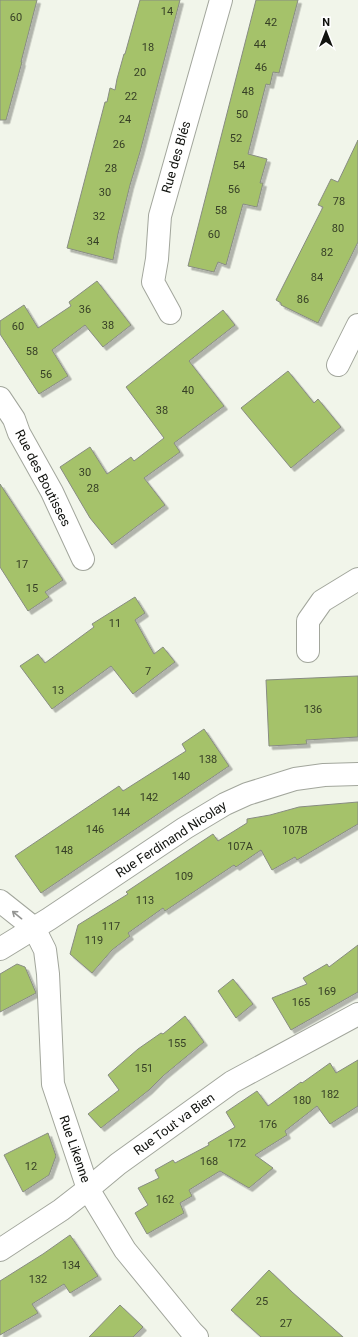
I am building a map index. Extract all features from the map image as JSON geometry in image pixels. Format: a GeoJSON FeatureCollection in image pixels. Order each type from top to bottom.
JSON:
{"type":"FeatureCollection","features":[{"type":"Feature","properties":{"kind":"street","name":"Rue des Blés"},"geometry":{"type":"LineString","coordinates":[[170,313],[153,282],[157,259],[160,216],[221,0]]}},
{"type":"Feature","properties":{"kind":"street"},"geometry":{"type":"LineString","coordinates":[[338,365],[358,325]]}},
{"type":"Feature","properties":{"kind":"street","name":"Rue des Boutisses"},"geometry":{"type":"LineString","coordinates":[[0,398],[14,419],[19,433],[52,492],[83,560]]}},
{"type":"Feature","properties":{"kind":"street"},"geometry":{"type":"LineString","coordinates":[[308,651],[308,621],[322,601],[358,580]]}},
{"type":"Feature","properties":{"kind":"street","name":"Rue Ferdinand Nicolay"},"geometry":{"type":"LineString","coordinates":[[0,949],[204,816],[233,800],[269,786],[303,778],[324,775],[358,774]]}},
{"type":"Feature","properties":{"kind":"street"},"geometry":{"type":"LineString","coordinates":[[0,901],[34,928]]}},
{"type":"Feature","properties":{"kind":"street","name":"Rue Likenne"},"geometry":{"type":"LineString","coordinates":[[34,928],[45,950],[53,1084],[88,1189],[125,1250],[197,1337]]}},
{"type":"Feature","properties":{"kind":"street","name":"Rue Tout va Bien"},"geometry":{"type":"LineString","coordinates":[[0,1250],[61,1210],[118,1164],[232,1082],[358,1014]]}},
{"type":"Feature","properties":{"kind":"building"},"geometry":{"type":"Polygon","coordinates":[[[0,0],[37,0],[6,120],[0,120],[0,0]]]}},
{"type":"Feature","properties":{"kind":"building"},"geometry":{"type":"Polygon","coordinates":[[[140,0],[180,0],[130,185],[113,260],[67,248],[105,102],[107,102],[110,88],[115,90],[140,0]]]}},
{"type":"Feature","properties":{"kind":"building"},"geometry":{"type":"Polygon","coordinates":[[[256,0],[298,0],[279,73],[273,72],[270,85],[266,84],[248,154],[267,159],[260,183],[263,183],[257,207],[243,204],[226,265],[218,262],[214,272],[188,266],[256,0]]]}},
{"type":"Feature","properties":{"kind":"building"},"geometry":{"type":"Polygon","coordinates":[[[358,140],[358,242],[318,323],[281,305],[281,303],[276,300],[323,207],[318,205],[331,179],[338,182],[358,140]]]}},
{"type":"Feature","properties":{"kind":"building"},"geometry":{"type":"Polygon","coordinates":[[[97,281],[131,325],[103,347],[85,325],[52,350],[68,376],[39,394],[0,334],[0,321],[24,305],[38,328],[71,306],[69,302],[97,281]]]}},
{"type":"Feature","properties":{"kind":"building"},"geometry":{"type":"Polygon","coordinates":[[[223,310],[235,325],[189,361],[224,406],[174,443],[180,452],[144,478],[165,505],[112,545],[90,518],[60,467],[90,447],[107,474],[131,457],[134,461],[164,438],[126,387],[223,310]]]}},
{"type":"Feature","properties":{"kind":"building"},"geometry":{"type":"Polygon","coordinates":[[[288,371],[314,403],[318,399],[341,427],[291,468],[241,408],[288,371]]]}},
{"type":"Feature","properties":{"kind":"building"},"geometry":{"type":"Polygon","coordinates":[[[0,484],[63,580],[45,592],[49,597],[28,611],[0,567],[0,484]]]}},
{"type":"Feature","properties":{"kind":"building"},"geometry":{"type":"Polygon","coordinates":[[[135,597],[145,613],[135,620],[154,654],[163,647],[175,662],[133,694],[111,666],[52,709],[20,666],[38,654],[45,663],[94,627],[92,624],[135,597]]]}},
{"type":"Feature","properties":{"kind":"building"},"geometry":{"type":"Polygon","coordinates":[[[358,676],[358,737],[306,740],[307,744],[269,746],[266,680],[358,676]]]}},
{"type":"Feature","properties":{"kind":"building"},"geometry":{"type":"Polygon","coordinates":[[[204,729],[229,766],[41,893],[15,856],[119,786],[123,791],[186,751],[182,744],[204,729]]]}},
{"type":"Feature","properties":{"kind":"building"},"geometry":{"type":"Polygon","coordinates":[[[358,802],[358,824],[297,860],[295,857],[272,870],[261,850],[236,867],[234,865],[165,911],[163,908],[128,933],[130,936],[112,950],[92,973],[70,954],[78,925],[128,894],[126,892],[213,834],[218,841],[247,823],[247,819],[270,815],[299,807],[358,802]]]}},
{"type":"Feature","properties":{"kind":"building"},"geometry":{"type":"Polygon","coordinates":[[[358,945],[358,992],[291,1030],[272,998],[307,984],[303,978],[327,964],[329,967],[358,945]]]}},
{"type":"Feature","properties":{"kind":"building"},"geometry":{"type":"Polygon","coordinates":[[[17,964],[25,967],[36,993],[0,1012],[0,974],[17,964]]]}},
{"type":"Feature","properties":{"kind":"building"},"geometry":{"type":"Polygon","coordinates":[[[233,979],[253,1004],[236,1018],[218,991],[233,979]]]}},
{"type":"Feature","properties":{"kind":"building"},"geometry":{"type":"Polygon","coordinates":[[[185,1016],[204,1042],[163,1076],[149,1090],[101,1128],[88,1114],[119,1090],[108,1075],[138,1049],[161,1033],[163,1034],[185,1016]]]}},
{"type":"Feature","properties":{"kind":"building"},"geometry":{"type":"Polygon","coordinates":[[[358,1060],[358,1106],[330,1124],[317,1106],[285,1131],[287,1135],[255,1155],[273,1168],[249,1188],[220,1171],[189,1190],[192,1196],[180,1203],[184,1213],[147,1234],[135,1213],[148,1205],[138,1188],[159,1178],[155,1170],[173,1160],[175,1163],[209,1145],[208,1143],[235,1127],[226,1112],[257,1091],[268,1106],[330,1063],[336,1073],[358,1060]]]}},
{"type":"Feature","properties":{"kind":"building"},"geometry":{"type":"Polygon","coordinates":[[[48,1133],[56,1156],[49,1175],[23,1192],[4,1155],[48,1133]]]}},
{"type":"Feature","properties":{"kind":"building"},"geometry":{"type":"Polygon","coordinates":[[[70,1235],[98,1276],[70,1293],[64,1284],[32,1304],[38,1313],[0,1335],[0,1281],[70,1235]]]}},
{"type":"Feature","properties":{"kind":"building"},"geometry":{"type":"Polygon","coordinates":[[[269,1270],[343,1337],[261,1337],[231,1310],[269,1270]]]}},
{"type":"Feature","properties":{"kind":"building"},"geometry":{"type":"Polygon","coordinates":[[[120,1305],[143,1327],[133,1337],[89,1337],[120,1305]]]}}]}
